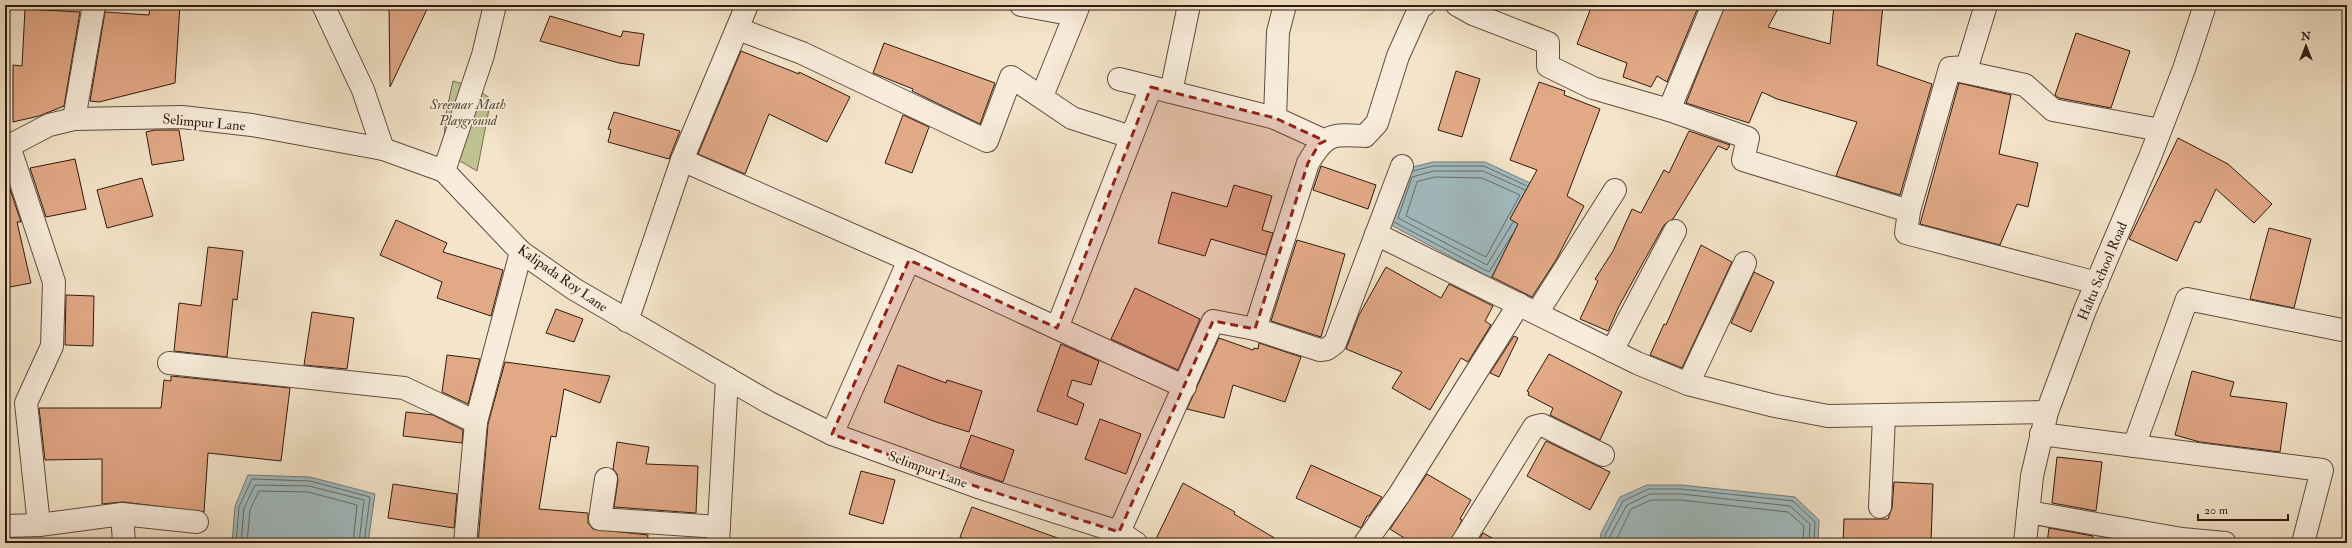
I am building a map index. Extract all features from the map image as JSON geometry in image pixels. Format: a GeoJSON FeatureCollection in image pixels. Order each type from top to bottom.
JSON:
{"type":"FeatureCollection","features":[{"type":"Feature","properties":{"kind":"street"},"geometry":{"type":"LineString","coordinates":[[74,119],[94,5]]}},
{"type":"Feature","properties":{"kind":"street"},"geometry":{"type":"LineString","coordinates":[[323,5],[363,90],[383,150]]}},
{"type":"Feature","properties":{"kind":"street"},"geometry":{"type":"LineString","coordinates":[[444,171],[483,55],[495,5]]}},
{"type":"Feature","properties":{"kind":"street"},"geometry":{"type":"LineString","coordinates":[[627,321],[682,160],[748,5]]}},
{"type":"Feature","properties":{"kind":"street"},"geometry":{"type":"LineString","coordinates":[[1021,5],[1077,10],[1042,96]]}},
{"type":"Feature","properties":{"kind":"street"},"geometry":{"type":"LineString","coordinates":[[1057,328],[1131,138],[1161,90],[1189,5]]}},
{"type":"Feature","properties":{"kind":"street"},"geometry":{"type":"LineString","coordinates":[[1275,118],[1278,32],[1285,5]]}},
{"type":"Feature","properties":{"kind":"street"},"geometry":{"type":"LineString","coordinates":[[1255,329],[1308,163],[1319,144],[1337,134],[1366,136],[1377,123],[1398,56],[1420,7],[1424,5]]}},
{"type":"Feature","properties":{"kind":"street"},"geometry":{"type":"LineString","coordinates":[[1457,5],[1473,14],[1548,43],[1548,66],[1593,88],[1669,110],[1748,138],[1743,160],[1909,210]]}},
{"type":"Feature","properties":{"kind":"street"},"geometry":{"type":"LineString","coordinates":[[1669,110],[1713,5]]}},
{"type":"Feature","properties":{"kind":"street"},"geometry":{"type":"LineString","coordinates":[[1950,68],[1967,67],[1986,5]]}},
{"type":"Feature","properties":{"kind":"street","name":"Haltu School Road"},"geometry":{"type":"LineString","coordinates":[[2025,543],[2032,476],[2047,412],[2097,283],[2184,69],[2205,5]]}},
{"type":"Feature","properties":{"kind":"street"},"geometry":{"type":"LineString","coordinates":[[738,29],[802,53],[987,142],[1011,77],[1042,96],[1072,118],[1131,138]]}},
{"type":"Feature","properties":{"kind":"street"},"geometry":{"type":"LineString","coordinates":[[1950,68],[2025,85],[2053,110],[2160,130]]}},
{"type":"Feature","properties":{"kind":"street"},"geometry":{"type":"LineString","coordinates":[[1950,68],[1909,210],[1906,233],[2097,283]]}},
{"type":"Feature","properties":{"kind":"street"},"geometry":{"type":"LineString","coordinates":[[1118,79],[1275,118],[1325,141]]}},
{"type":"Feature","properties":{"kind":"street","name":"Selimpur Lane"},"geometry":{"type":"LineString","coordinates":[[7,146],[49,125],[74,119],[182,117],[252,125],[383,150]]}},
{"type":"Feature","properties":{"kind":"street"},"geometry":{"type":"LineString","coordinates":[[7,146],[54,282],[52,346],[26,403],[39,525]]}},
{"type":"Feature","properties":{"kind":"street","name":"Kalipada Roy Lane"},"geometry":{"type":"LineString","coordinates":[[383,150],[444,171],[521,252],[574,289],[727,378]]}},
{"type":"Feature","properties":{"kind":"street"},"geometry":{"type":"LineString","coordinates":[[682,160],[909,260],[1185,387]]}},
{"type":"Feature","properties":{"kind":"street"},"geometry":{"type":"LineString","coordinates":[[1130,540],[1185,387],[1213,321],[1255,329],[1320,350],[1332,347],[1338,337],[1402,166]]}},
{"type":"Feature","properties":{"kind":"street"},"geometry":{"type":"LineString","coordinates":[[1365,543],[1528,309],[1615,190]]}},
{"type":"Feature","properties":{"kind":"street"},"geometry":{"type":"LineString","coordinates":[[1612,351],[1675,231]]}},
{"type":"Feature","properties":{"kind":"street"},"geometry":{"type":"LineString","coordinates":[[1376,234],[1612,351],[1688,384],[1775,406],[1828,416],[2047,412]]}},
{"type":"Feature","properties":{"kind":"street"},"geometry":{"type":"LineString","coordinates":[[465,543],[476,422],[521,252]]}},
{"type":"Feature","properties":{"kind":"street"},"geometry":{"type":"LineString","coordinates":[[832,434],[909,260]]}},
{"type":"Feature","properties":{"kind":"street"},"geometry":{"type":"LineString","coordinates":[[1688,384],[1745,263]]}},
{"type":"Feature","properties":{"kind":"street"},"geometry":{"type":"LineString","coordinates":[[2134,446],[2187,299],[2347,331]]}},
{"type":"Feature","properties":{"kind":"street"},"geometry":{"type":"LineString","coordinates":[[169,363],[404,388],[476,422]]}},
{"type":"Feature","properties":{"kind":"street"},"geometry":{"type":"LineString","coordinates":[[606,479],[600,519],[719,535],[727,378]]}},
{"type":"Feature","properties":{"kind":"street","name":"Selimpur Lane"},"geometry":{"type":"LineString","coordinates":[[727,378],[768,402],[832,434],[1130,540]]}},
{"type":"Feature","properties":{"kind":"street"},"geometry":{"type":"LineString","coordinates":[[1880,507],[1884,416]]}},
{"type":"Feature","properties":{"kind":"street"},"geometry":{"type":"LineString","coordinates":[[1462,543],[1534,427],[1542,425],[1603,455]]}},
{"type":"Feature","properties":{"kind":"street"},"geometry":{"type":"LineString","coordinates":[[2041,434],[2322,470],[2303,543]]}},
{"type":"Feature","properties":{"kind":"street"},"geometry":{"type":"LineString","coordinates":[[2028,512],[2182,539],[2225,543]]}},
{"type":"Feature","properties":{"kind":"street"},"geometry":{"type":"LineString","coordinates":[[122,514],[124,543]]}},
{"type":"Feature","properties":{"kind":"street"},"geometry":{"type":"LineString","coordinates":[[5,526],[39,525],[122,514],[197,522]]}},
{"type":"Feature","properties":{"kind":"highlighted area"},"geometry":{"type":"Polygon","coordinates":[[[1151,87],[1275,118],[1325,141],[1319,144],[1308,163],[1255,329],[1213,321],[1119,532],[978,487],[832,434],[909,260],[1057,328],[1151,87]]]}},
{"type":"Feature","properties":{"kind":"green space","name":"Sreemar Math Playground"},"geometry":{"type":"Polygon","coordinates":[[[453,81],[474,87],[491,99],[477,171],[443,151],[446,113],[453,81]]]}},
{"type":"Feature","properties":{"kind":"water"},"geometry":{"type":"Polygon","coordinates":[[[1433,162],[1485,162],[1543,189],[1491,278],[1387,223],[1405,169],[1433,162]]]}},
{"type":"Feature","properties":{"kind":"water"},"geometry":{"type":"Polygon","coordinates":[[[248,475],[310,477],[375,494],[368,543],[232,543],[235,506],[248,475]]]}},
{"type":"Feature","properties":{"kind":"water"},"geometry":{"type":"Polygon","coordinates":[[[1647,485],[1681,485],[1795,497],[1819,520],[1818,543],[1600,543],[1601,533],[1620,497],[1647,485]]]}},
{"type":"Feature","properties":{"kind":"building"},"geometry":{"type":"Polygon","coordinates":[[[150,5],[180,5],[175,83],[99,102],[90,101],[105,12],[149,15],[150,5]]]}},
{"type":"Feature","properties":{"kind":"building"},"geometry":{"type":"Polygon","coordinates":[[[389,5],[429,5],[390,87],[389,5]]]}},
{"type":"Feature","properties":{"kind":"building"},"geometry":{"type":"Polygon","coordinates":[[[1592,5],[1699,5],[1667,82],[1657,76],[1651,87],[1623,77],[1627,63],[1577,44],[1592,5]]]}},
{"type":"Feature","properties":{"kind":"building"},"geometry":{"type":"Polygon","coordinates":[[[1725,5],[1780,5],[1768,27],[1830,44],[1834,5],[1883,5],[1877,65],[1932,84],[1900,195],[1836,176],[1857,122],[1777,99],[1762,92],[1749,123],[1686,103],[1725,5]]]}},
{"type":"Feature","properties":{"kind":"building"},"geometry":{"type":"Polygon","coordinates":[[[25,9],[80,12],[64,106],[39,116],[13,122],[13,65],[22,66],[25,9]]]}},
{"type":"Feature","properties":{"kind":"building"},"geometry":{"type":"Polygon","coordinates":[[[550,16],[621,37],[623,31],[644,34],[639,66],[619,63],[540,41],[550,16]]]}},
{"type":"Feature","properties":{"kind":"building"},"geometry":{"type":"Polygon","coordinates":[[[2076,33],[2130,51],[2111,108],[2059,98],[2055,95],[2076,33]]]}},
{"type":"Feature","properties":{"kind":"building"},"geometry":{"type":"Polygon","coordinates":[[[884,43],[995,83],[980,124],[912,91],[913,89],[873,73],[884,43]]]}},
{"type":"Feature","properties":{"kind":"building"},"geometry":{"type":"Polygon","coordinates":[[[741,51],[799,74],[799,72],[850,97],[827,142],[769,114],[745,174],[698,154],[741,51]]]}},
{"type":"Feature","properties":{"kind":"building"},"geometry":{"type":"Polygon","coordinates":[[[1456,71],[1480,79],[1462,137],[1438,130],[1456,71]]]}},
{"type":"Feature","properties":{"kind":"building"},"geometry":{"type":"Polygon","coordinates":[[[1539,82],[1565,91],[1564,95],[1600,109],[1567,196],[1584,206],[1556,260],[1532,297],[1492,277],[1518,224],[1510,219],[1537,170],[1510,160],[1539,82]]]}},
{"type":"Feature","properties":{"kind":"building"},"geometry":{"type":"Polygon","coordinates":[[[1959,83],[2011,95],[1999,154],[2038,163],[2028,207],[2017,204],[2000,245],[1920,224],[1959,83]]]}},
{"type":"Feature","properties":{"kind":"building"},"geometry":{"type":"Polygon","coordinates":[[[614,112],[680,131],[669,159],[608,142],[611,130],[608,129],[614,112]]]}},
{"type":"Feature","properties":{"kind":"building"},"geometry":{"type":"Polygon","coordinates":[[[903,115],[929,127],[912,173],[885,163],[903,115]]]}},
{"type":"Feature","properties":{"kind":"building"},"geometry":{"type":"Polygon","coordinates":[[[155,130],[179,130],[184,160],[152,165],[146,132],[155,130]]]}},
{"type":"Feature","properties":{"kind":"building"},"geometry":{"type":"Polygon","coordinates":[[[1689,131],[1730,145],[1727,150],[1718,146],[1673,219],[1664,225],[1619,306],[1608,331],[1580,319],[1598,281],[1595,279],[1613,251],[1632,209],[1641,213],[1664,170],[1669,173],[1689,131]]]}},
{"type":"Feature","properties":{"kind":"building"},"geometry":{"type":"Polygon","coordinates":[[[2178,138],[2228,164],[2272,204],[2254,223],[2216,189],[2200,223],[2195,221],[2177,261],[2129,239],[2178,138]]]}},
{"type":"Feature","properties":{"kind":"building"},"geometry":{"type":"Polygon","coordinates":[[[75,159],[86,209],[46,217],[30,168],[75,159]]]}},
{"type":"Feature","properties":{"kind":"building"},"geometry":{"type":"Polygon","coordinates":[[[1321,166],[1376,185],[1368,209],[1313,190],[1321,166]]]}},
{"type":"Feature","properties":{"kind":"building"},"geometry":{"type":"Polygon","coordinates":[[[5,174],[21,222],[17,222],[31,283],[5,288],[5,174]]]}},
{"type":"Feature","properties":{"kind":"building"},"geometry":{"type":"Polygon","coordinates":[[[142,178],[153,216],[107,228],[97,190],[142,178]]]}},
{"type":"Feature","properties":{"kind":"building"},"geometry":{"type":"Polygon","coordinates":[[[1234,185],[1272,196],[1262,230],[1273,233],[1266,255],[1211,239],[1205,256],[1158,243],[1172,192],[1227,207],[1234,185]]]}},
{"type":"Feature","properties":{"kind":"building"},"geometry":{"type":"Polygon","coordinates":[[[396,220],[447,243],[443,252],[503,270],[491,316],[437,298],[442,282],[380,255],[396,220]]]}},
{"type":"Feature","properties":{"kind":"building"},"geometry":{"type":"Polygon","coordinates":[[[2269,228],[2311,239],[2294,308],[2250,299],[2269,228]]]}},
{"type":"Feature","properties":{"kind":"building"},"geometry":{"type":"Polygon","coordinates":[[[1297,240],[1345,254],[1321,337],[1271,321],[1297,240]]]}},
{"type":"Feature","properties":{"kind":"building"},"geometry":{"type":"Polygon","coordinates":[[[1701,245],[1732,262],[1682,368],[1650,355],[1664,324],[1666,325],[1701,245]]]}},
{"type":"Feature","properties":{"kind":"building"},"geometry":{"type":"Polygon","coordinates":[[[208,247],[243,251],[237,300],[233,299],[227,357],[174,351],[179,303],[201,306],[208,247]]]}},
{"type":"Feature","properties":{"kind":"building"},"geometry":{"type":"Polygon","coordinates":[[[1386,267],[1441,298],[1449,284],[1493,306],[1485,321],[1491,325],[1468,362],[1461,358],[1430,410],[1392,388],[1402,372],[1346,349],[1359,315],[1386,267]]]}},
{"type":"Feature","properties":{"kind":"building"},"geometry":{"type":"Polygon","coordinates":[[[1754,272],[1774,282],[1751,332],[1731,323],[1754,272]]]}},
{"type":"Feature","properties":{"kind":"building"},"geometry":{"type":"Polygon","coordinates":[[[1135,288],[1200,319],[1178,370],[1111,339],[1135,288]]]}},
{"type":"Feature","properties":{"kind":"building"},"geometry":{"type":"Polygon","coordinates":[[[66,295],[94,296],[93,346],[65,345],[66,295]]]}},
{"type":"Feature","properties":{"kind":"building"},"geometry":{"type":"Polygon","coordinates":[[[556,309],[583,319],[574,342],[546,333],[556,309]]]}},
{"type":"Feature","properties":{"kind":"building"},"geometry":{"type":"Polygon","coordinates":[[[312,312],[354,318],[347,369],[304,365],[312,312]]]}},
{"type":"Feature","properties":{"kind":"building"},"geometry":{"type":"Polygon","coordinates":[[[1514,336],[1518,338],[1499,377],[1490,373],[1514,336]]]}},
{"type":"Feature","properties":{"kind":"building"},"geometry":{"type":"Polygon","coordinates":[[[1219,338],[1253,350],[1254,348],[1258,349],[1259,343],[1301,357],[1285,402],[1233,385],[1224,418],[1187,409],[1219,338]]]}},
{"type":"Feature","properties":{"kind":"building"},"geometry":{"type":"Polygon","coordinates":[[[1061,344],[1099,361],[1091,385],[1072,380],[1067,396],[1084,404],[1077,425],[1037,411],[1061,344]]]}},
{"type":"Feature","properties":{"kind":"building"},"geometry":{"type":"Polygon","coordinates":[[[1549,354],[1622,392],[1600,440],[1550,415],[1553,408],[1528,395],[1529,392],[1527,391],[1549,354]]]}},
{"type":"Feature","properties":{"kind":"building"},"geometry":{"type":"Polygon","coordinates":[[[447,355],[480,359],[468,404],[442,392],[447,355]]]}},
{"type":"Feature","properties":{"kind":"building"},"geometry":{"type":"Polygon","coordinates":[[[505,362],[610,376],[600,403],[564,389],[556,437],[551,436],[539,509],[588,513],[588,523],[593,529],[648,535],[647,543],[478,543],[488,424],[505,362]]]}},
{"type":"Feature","properties":{"kind":"building"},"geometry":{"type":"Polygon","coordinates":[[[898,365],[946,383],[947,380],[982,391],[969,432],[936,422],[884,402],[898,365]]]}},
{"type":"Feature","properties":{"kind":"building"},"geometry":{"type":"Polygon","coordinates":[[[2192,371],[2234,382],[2230,396],[2287,403],[2280,452],[2200,442],[2175,435],[2192,371]]]}},
{"type":"Feature","properties":{"kind":"building"},"geometry":{"type":"Polygon","coordinates":[[[171,376],[290,388],[281,461],[208,453],[204,512],[123,502],[102,504],[102,459],[45,460],[39,408],[161,408],[164,380],[171,381],[171,376]]]}},
{"type":"Feature","properties":{"kind":"building"},"geometry":{"type":"Polygon","coordinates":[[[406,412],[433,415],[463,430],[462,443],[403,436],[406,412]]]}},
{"type":"Feature","properties":{"kind":"building"},"geometry":{"type":"Polygon","coordinates":[[[1100,419],[1141,434],[1126,474],[1085,459],[1100,419]]]}},
{"type":"Feature","properties":{"kind":"building"},"geometry":{"type":"Polygon","coordinates":[[[971,435],[1014,450],[1003,482],[960,467],[971,435]]]}},
{"type":"Feature","properties":{"kind":"building"},"geometry":{"type":"Polygon","coordinates":[[[1546,441],[1610,472],[1590,510],[1527,476],[1546,441]]]}},
{"type":"Feature","properties":{"kind":"building"},"geometry":{"type":"Polygon","coordinates":[[[617,442],[649,447],[646,464],[698,466],[696,513],[614,507],[618,480],[617,474],[613,469],[617,442]]]}},
{"type":"Feature","properties":{"kind":"building"},"geometry":{"type":"Polygon","coordinates":[[[2057,457],[2102,462],[2096,511],[2052,503],[2057,457]]]}},
{"type":"Feature","properties":{"kind":"building"},"geometry":{"type":"Polygon","coordinates":[[[1311,465],[1382,497],[1369,516],[1367,516],[1361,528],[1296,498],[1311,465]]]}},
{"type":"Feature","properties":{"kind":"building"},"geometry":{"type":"Polygon","coordinates":[[[861,471],[895,480],[883,524],[849,514],[861,471]]]}},
{"type":"Feature","properties":{"kind":"building"},"geometry":{"type":"Polygon","coordinates":[[[1427,474],[1471,500],[1460,519],[1462,520],[1450,543],[1412,543],[1390,529],[1427,474]]]}},
{"type":"Feature","properties":{"kind":"building"},"geometry":{"type":"Polygon","coordinates":[[[1894,482],[1933,484],[1931,543],[1843,543],[1844,519],[1888,519],[1892,508],[1894,482]]]}},
{"type":"Feature","properties":{"kind":"building"},"geometry":{"type":"Polygon","coordinates":[[[1183,483],[1235,512],[1234,514],[1283,543],[1154,543],[1183,483]]]}},
{"type":"Feature","properties":{"kind":"building"},"geometry":{"type":"Polygon","coordinates":[[[393,484],[457,494],[454,528],[388,518],[393,484]]]}},
{"type":"Feature","properties":{"kind":"building"},"geometry":{"type":"Polygon","coordinates":[[[972,507],[1063,540],[1063,543],[975,543],[960,537],[972,507]]]}},
{"type":"Feature","properties":{"kind":"building"},"geometry":{"type":"Polygon","coordinates":[[[2049,528],[2093,536],[2092,543],[2047,543],[2049,528]]]}},
{"type":"Feature","properties":{"kind":"building"},"geometry":{"type":"Polygon","coordinates":[[[1483,533],[1501,543],[1477,543],[1483,533]]]}}]}
